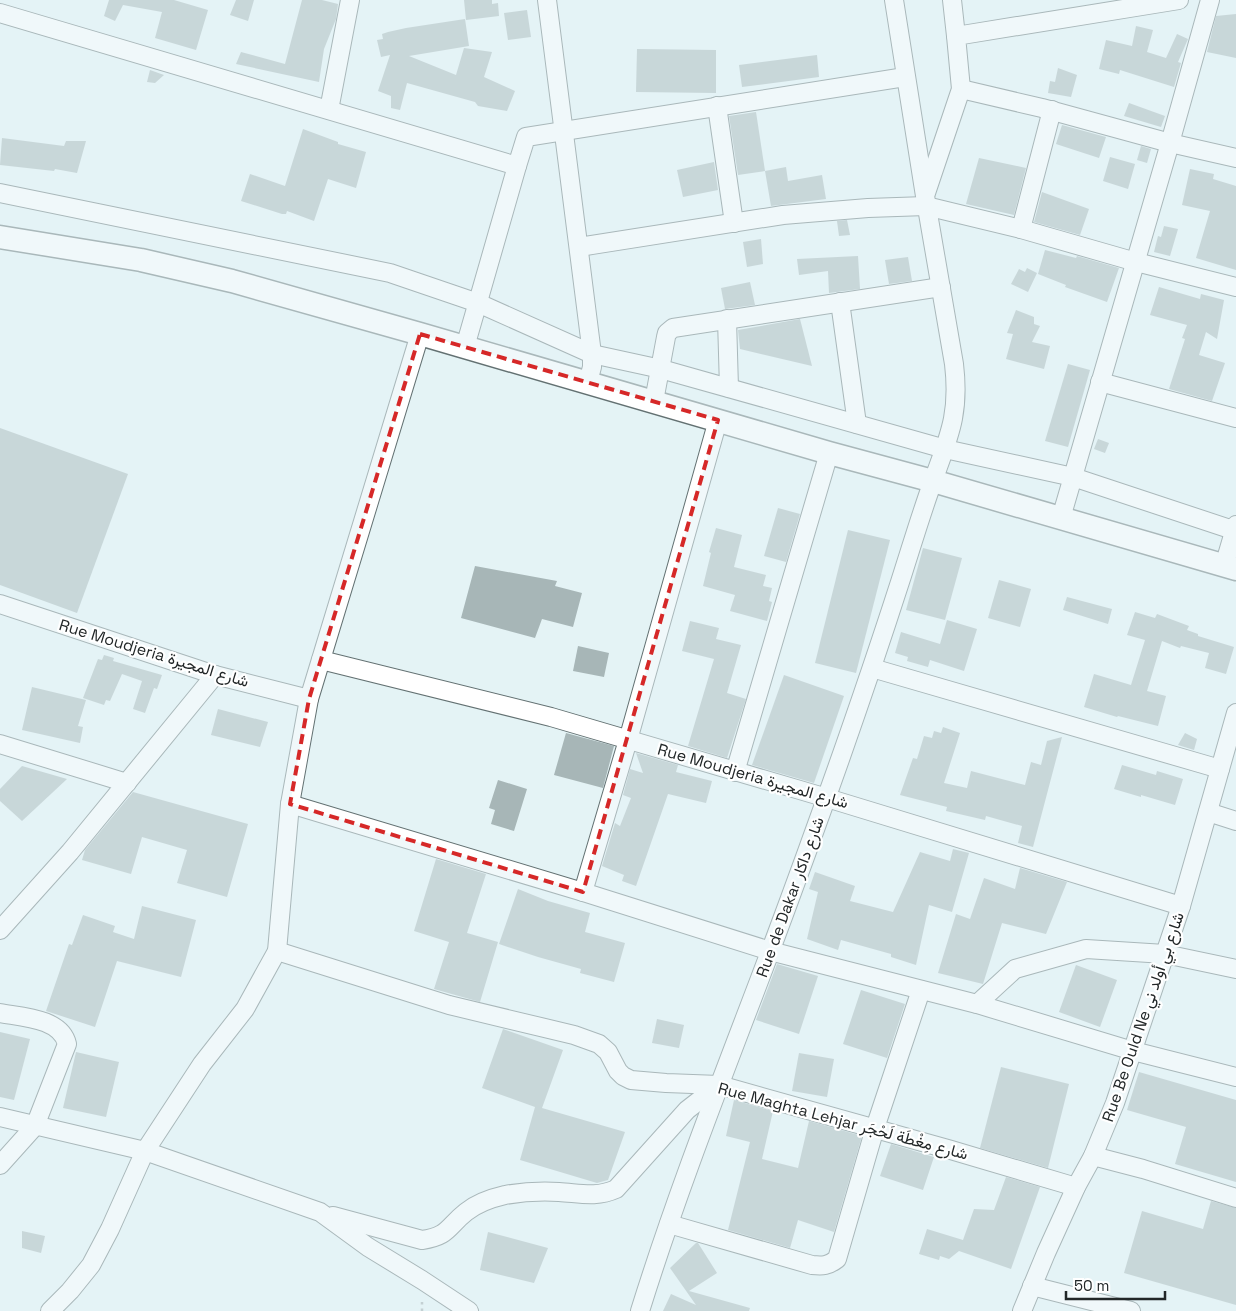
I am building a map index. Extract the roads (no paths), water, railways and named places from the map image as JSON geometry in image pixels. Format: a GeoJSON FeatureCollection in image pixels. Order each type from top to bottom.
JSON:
{"type":"FeatureCollection","features":[{"type":"Feature","properties":{"kind":"main road"},"geometry":{"type":"LineString","coordinates":[[0,237],[141,260],[232,282],[420,334],[654,401],[829,454],[933,481],[1230,567]]}},
{"type":"Feature","properties":{"kind":"street"},"geometry":{"type":"LineString","coordinates":[[329,110],[352,0]]}},
{"type":"Feature","properties":{"kind":"street"},"geometry":{"type":"LineString","coordinates":[[547,0],[592,354],[592,367],[588,382]]}},
{"type":"Feature","properties":{"kind":"street","name":"Rue de Dakar شارع داكار"},"geometry":{"type":"LineString","coordinates":[[640,1311],[719,1085],[770,951],[872,668],[945,449],[954,416],[956,381],[894,0]]}},
{"type":"Feature","properties":{"kind":"street"},"geometry":{"type":"LineString","coordinates":[[926,201],[961,89],[952,0]]}},
{"type":"Feature","properties":{"kind":"street"},"geometry":{"type":"LineString","coordinates":[[956,36],[1107,6],[1179,0]]}},
{"type":"Feature","properties":{"kind":"street"},"geometry":{"type":"LineString","coordinates":[[1061,518],[1210,0]]}},
{"type":"Feature","properties":{"kind":"street"},"geometry":{"type":"LineString","coordinates":[[0,13],[516,166]]}},
{"type":"Feature","properties":{"kind":"street"},"geometry":{"type":"LineString","coordinates":[[465,347],[516,166],[526,137],[905,76]]}},
{"type":"Feature","properties":{"kind":"street"},"geometry":{"type":"LineString","coordinates":[[961,89],[1052,110],[1170,143],[1236,158]]}},
{"type":"Feature","properties":{"kind":"street"},"geometry":{"type":"LineString","coordinates":[[717,106],[734,223]]}},
{"type":"Feature","properties":{"kind":"street"},"geometry":{"type":"LineString","coordinates":[[1021,229],[1052,110]]}},
{"type":"Feature","properties":{"kind":"street"},"geometry":{"type":"LineString","coordinates":[[0,193],[390,273],[478,304],[592,354],[661,369],[945,449],[1073,477],[1236,529],[1230,567]]}},
{"type":"Feature","properties":{"kind":"street"},"geometry":{"type":"LineString","coordinates":[[579,247],[783,215],[926,201],[1136,262],[1236,287]]}},
{"type":"Feature","properties":{"kind":"street"},"geometry":{"type":"LineString","coordinates":[[654,401],[666,337],[670,330],[677,327],[941,287]]}},
{"type":"Feature","properties":{"kind":"street"},"geometry":{"type":"LineString","coordinates":[[840,302],[857,424]]}},
{"type":"Feature","properties":{"kind":"street"},"geometry":{"type":"LineString","coordinates":[[726,319],[728,388]]}},
{"type":"Feature","properties":{"kind":"street"},"geometry":{"type":"LineString","coordinates":[[50,1311],[70,1291],[91,1265],[110,1229],[145,1151],[202,1064],[245,1009],[276,952],[290,804],[309,699],[420,334]]}},
{"type":"Feature","properties":{"kind":"street"},"geometry":{"type":"LineString","coordinates":[[1100,382],[1236,418]]}},
{"type":"Feature","properties":{"kind":"street"},"geometry":{"type":"LineString","coordinates":[[583,892],[718,420]]}},
{"type":"Feature","properties":{"kind":"street"},"geometry":{"type":"LineString","coordinates":[[735,772],[829,454]]}},
{"type":"Feature","properties":{"kind":"street","name":"Rue Moudjeria شارع المجيرة"},"geometry":{"type":"LineString","coordinates":[[0,604],[215,675],[309,699]]}},
{"type":"Feature","properties":{"kind":"street","name":"Rue Moudjeria شارع المجيرة"},"geometry":{"type":"LineString","coordinates":[[321,660],[551,717],[1181,906]]}},
{"type":"Feature","properties":{"kind":"street"},"geometry":{"type":"LineString","coordinates":[[872,668],[1220,769]]}},
{"type":"Feature","properties":{"kind":"street"},"geometry":{"type":"LineString","coordinates":[[0,930],[70,852],[215,675]]}},
{"type":"Feature","properties":{"kind":"street","name":"Rue Be Ould Ne شارع بي أولد ني"},"geometry":{"type":"LineString","coordinates":[[1022,1311],[1076,1187],[1093,1156],[1133,1051],[1181,906],[1236,713]]}},
{"type":"Feature","properties":{"kind":"street"},"geometry":{"type":"LineString","coordinates":[[0,744],[126,783]]}},
{"type":"Feature","properties":{"kind":"street"},"geometry":{"type":"LineString","coordinates":[[290,804],[583,892],[770,951],[977,1004],[1133,1051],[1236,1076]]}},
{"type":"Feature","properties":{"kind":"street"},"geometry":{"type":"LineString","coordinates":[[1208,812],[1236,821]]}},
{"type":"Feature","properties":{"kind":"street"},"geometry":{"type":"LineString","coordinates":[[977,1004],[1015,969],[1086,949],[1165,954],[1236,969]]}},
{"type":"Feature","properties":{"kind":"street","name":"Rue Maghta Lehjar شارع مِغْطَة لَحْجَر"},"geometry":{"type":"LineString","coordinates":[[276,952],[449,1005],[574,1035],[599,1044],[608,1052],[618,1071],[631,1080],[666,1084],[719,1085],[875,1128],[1076,1187]]}},
{"type":"Feature","properties":{"kind":"street"},"geometry":{"type":"LineString","coordinates":[[669,1224],[812,1265],[824,1266],[837,1260],[875,1128],[921,990]]}},
{"type":"Feature","properties":{"kind":"street"},"geometry":{"type":"LineString","coordinates":[[0,1013],[36,1019],[58,1028],[66,1038],[67,1044],[35,1126],[0,1165]]}},
{"type":"Feature","properties":{"kind":"street"},"geometry":{"type":"LineString","coordinates":[[0,1117],[145,1151],[320,1212],[422,1240],[436,1238],[448,1231],[466,1212],[476,1206],[505,1196],[536,1192],[590,1195],[608,1193],[616,1189],[687,1110],[719,1085]]}},
{"type":"Feature","properties":{"kind":"street"},"geometry":{"type":"LineString","coordinates":[[1093,1156],[1143,1169],[1236,1198]]}},
{"type":"Feature","properties":{"kind":"street"},"geometry":{"type":"LineString","coordinates":[[320,1212],[368,1247],[469,1311]]}},
{"type":"Feature","properties":{"kind":"street"},"geometry":{"type":"LineString","coordinates":[[1032,1286],[1130,1311]]}}]}
